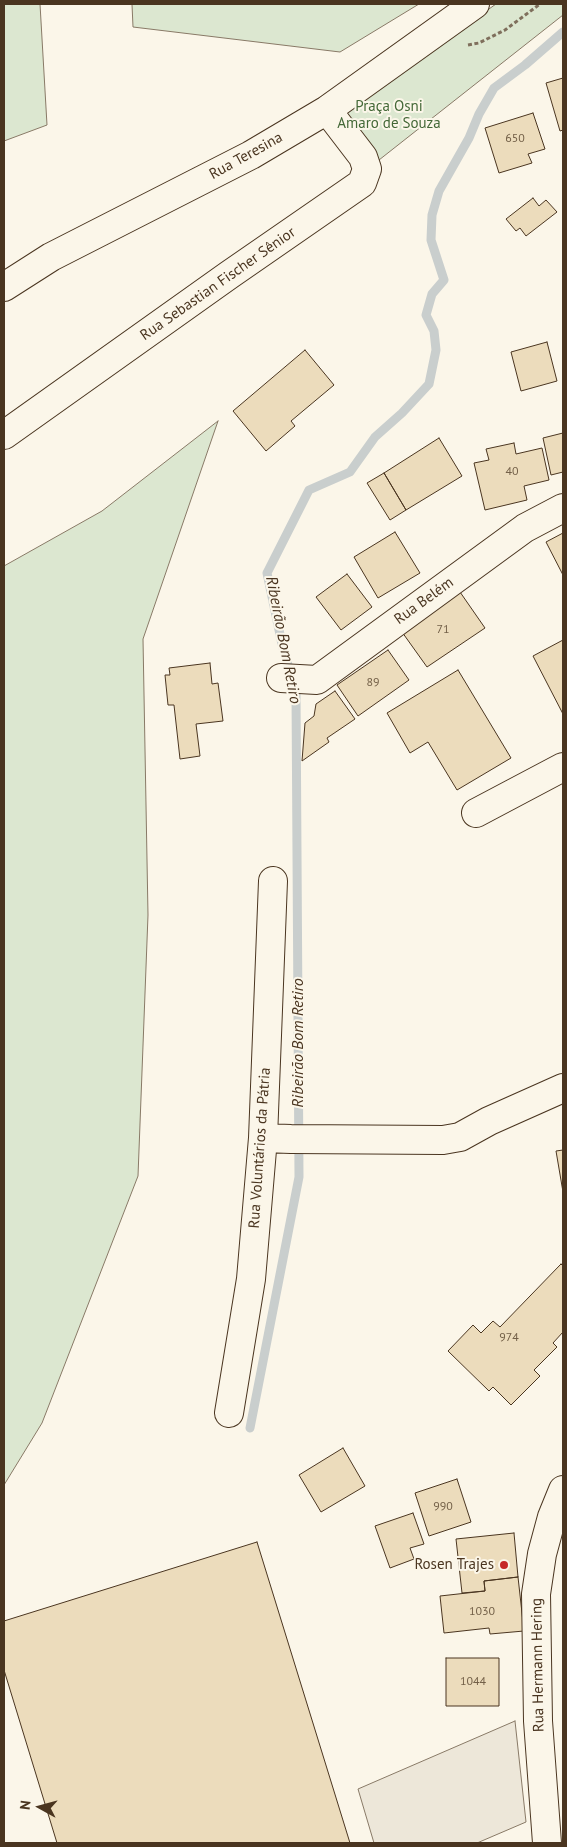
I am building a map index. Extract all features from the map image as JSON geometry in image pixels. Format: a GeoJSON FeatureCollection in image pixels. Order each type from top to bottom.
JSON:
{"type":"FeatureCollection","features":[{"type":"Feature","properties":{"kind":"street","name":"Rua Teresina"},"geometry":{"type":"LineString","coordinates":[[4,287],[52,257],[250,155],[327,110],[474,4]]}},
{"type":"Feature","properties":{"kind":"street","name":"Rua Sebastian Fischer Sênior"},"geometry":{"type":"LineString","coordinates":[[4,435],[362,183],[367,169],[363,157],[327,110]]}},
{"type":"Feature","properties":{"kind":"street","name":"Rua Belém"},"geometry":{"type":"LineString","coordinates":[[281,678],[317,680],[525,528],[563,508]]}},
{"type":"Feature","properties":{"kind":"street"},"geometry":{"type":"LineString","coordinates":[[476,813],[563,767]]}},
{"type":"Feature","properties":{"kind":"street","name":"Rua Voluntários da Pátria"},"geometry":{"type":"LineString","coordinates":[[229,1412],[251,1279],[263,1138],[273,881]]}},
{"type":"Feature","properties":{"kind":"street"},"geometry":{"type":"LineString","coordinates":[[263,1138],[423,1141],[460,1137],[489,1121],[563,1088]]}},
{"type":"Feature","properties":{"kind":"street","name":"Rua Hermann Hering"},"geometry":{"type":"LineString","coordinates":[[547,1843],[538,1720],[536,1594],[542,1554],[552,1517],[563,1490]]}},
{"type":"Feature","properties":{"kind":"green space"},"geometry":{"type":"Polygon","coordinates":[[[4,4],[40,4],[47,125],[4,141],[4,4]]]}},
{"type":"Feature","properties":{"kind":"green space"},"geometry":{"type":"Polygon","coordinates":[[[132,4],[419,4],[340,52],[133,27],[132,4]]]}},
{"type":"Feature","properties":{"kind":"green space","name":"Praça Osni Amaro de Souza"},"geometry":{"type":"Polygon","coordinates":[[[496,4],[563,4],[563,15],[379,160],[344,112],[496,4]]]}},
{"type":"Feature","properties":{"kind":"green space"},"geometry":{"type":"Polygon","coordinates":[[[218,421],[143,639],[148,915],[138,1176],[42,1423],[4,1485],[4,566],[102,511],[218,421]]]}},
{"type":"Feature","properties":{"kind":"shaded area"},"geometry":{"type":"Polygon","coordinates":[[[515,1721],[526,1822],[477,1843],[374,1843],[358,1789],[515,1721]]]}},
{"type":"Feature","properties":{"kind":"building"},"geometry":{"type":"Polygon","coordinates":[[[563,78],[563,130],[560,131],[546,83],[563,78]]]}},
{"type":"Feature","properties":{"kind":"building"},"geometry":{"type":"Polygon","coordinates":[[[533,113],[545,149],[528,154],[532,163],[499,173],[485,128],[533,113]]]}},
{"type":"Feature","properties":{"kind":"building"},"geometry":{"type":"Polygon","coordinates":[[[533,198],[539,206],[546,200],[557,212],[526,236],[520,228],[516,231],[506,219],[533,198]]]}},
{"type":"Feature","properties":{"kind":"building"},"geometry":{"type":"Polygon","coordinates":[[[547,342],[557,381],[521,391],[511,352],[547,342]]]}},
{"type":"Feature","properties":{"kind":"building"},"geometry":{"type":"Polygon","coordinates":[[[305,350],[334,385],[291,421],[295,426],[266,451],[233,411],[305,350]]]}},
{"type":"Feature","properties":{"kind":"building"},"geometry":{"type":"Polygon","coordinates":[[[563,433],[563,472],[551,475],[543,438],[563,433]]]}},
{"type":"Feature","properties":{"kind":"building"},"geometry":{"type":"Polygon","coordinates":[[[439,438],[462,476],[406,510],[384,473],[439,438]]]}},
{"type":"Feature","properties":{"kind":"building"},"geometry":{"type":"Polygon","coordinates":[[[514,443],[516,454],[542,448],[549,480],[524,486],[527,500],[485,510],[474,463],[489,460],[486,449],[514,443]]]}},
{"type":"Feature","properties":{"kind":"building"},"geometry":{"type":"Polygon","coordinates":[[[384,473],[406,510],[390,520],[367,483],[384,473]]]}},
{"type":"Feature","properties":{"kind":"building"},"geometry":{"type":"Polygon","coordinates":[[[395,532],[420,573],[378,598],[354,557],[395,532]]]}},
{"type":"Feature","properties":{"kind":"building"},"geometry":{"type":"Polygon","coordinates":[[[563,533],[563,575],[546,542],[563,533]]]}},
{"type":"Feature","properties":{"kind":"building"},"geometry":{"type":"Polygon","coordinates":[[[347,574],[372,607],[341,630],[316,597],[347,574]]]}},
{"type":"Feature","properties":{"kind":"building"},"geometry":{"type":"Polygon","coordinates":[[[460,592],[485,628],[427,667],[402,632],[460,592]]]}},
{"type":"Feature","properties":{"kind":"building"},"geometry":{"type":"Polygon","coordinates":[[[563,640],[563,714],[533,656],[563,640]]]}},
{"type":"Feature","properties":{"kind":"building"},"geometry":{"type":"Polygon","coordinates":[[[388,650],[409,680],[358,716],[337,685],[388,650]]]}},
{"type":"Feature","properties":{"kind":"building"},"geometry":{"type":"Polygon","coordinates":[[[210,663],[212,684],[218,683],[223,721],[196,724],[200,756],[180,759],[174,705],[168,705],[165,675],[170,675],[169,668],[210,663]]]}},
{"type":"Feature","properties":{"kind":"building"},"geometry":{"type":"Polygon","coordinates":[[[458,670],[511,758],[457,790],[428,742],[410,753],[387,713],[458,670]]]}},
{"type":"Feature","properties":{"kind":"building"},"geometry":{"type":"Polygon","coordinates":[[[335,691],[355,719],[327,738],[329,742],[302,761],[305,723],[314,716],[316,704],[335,691]]]}},
{"type":"Feature","properties":{"kind":"building"},"geometry":{"type":"Polygon","coordinates":[[[563,1150],[563,1192],[556,1151],[563,1150]]]}},
{"type":"Feature","properties":{"kind":"building"},"geometry":{"type":"Polygon","coordinates":[[[561,1264],[563,1266],[563,1332],[553,1343],[557,1347],[534,1370],[540,1376],[511,1405],[493,1387],[489,1391],[448,1351],[473,1325],[481,1333],[493,1321],[500,1327],[561,1264]]]}},
{"type":"Feature","properties":{"kind":"building"},"geometry":{"type":"Polygon","coordinates":[[[343,1448],[365,1486],[321,1512],[299,1475],[343,1448]]]}},
{"type":"Feature","properties":{"kind":"building"},"geometry":{"type":"Polygon","coordinates":[[[457,1479],[471,1522],[429,1536],[415,1493],[457,1479]]]}},
{"type":"Feature","properties":{"kind":"building"},"geometry":{"type":"Polygon","coordinates":[[[413,1513],[424,1544],[410,1548],[414,1559],[390,1568],[375,1526],[413,1513]]]}},
{"type":"Feature","properties":{"kind":"building"},"geometry":{"type":"Polygon","coordinates":[[[514,1533],[518,1577],[484,1581],[485,1591],[462,1593],[456,1539],[514,1533]]]}},
{"type":"Feature","properties":{"kind":"building"},"geometry":{"type":"Polygon","coordinates":[[[257,1542],[350,1843],[57,1843],[4,1670],[4,1621],[257,1542]]]}},
{"type":"Feature","properties":{"kind":"building"},"geometry":{"type":"Polygon","coordinates":[[[518,1577],[524,1631],[490,1634],[489,1628],[444,1633],[440,1596],[485,1591],[484,1581],[518,1577]]]}},
{"type":"Feature","properties":{"kind":"building"},"geometry":{"type":"Polygon","coordinates":[[[446,1658],[499,1658],[499,1706],[446,1706],[446,1658]]]}},
{"type":"Feature","properties":{"kind":"waterway","name":"Ribeirão Bom Retiro"},"geometry":{"type":"LineString","coordinates":[[250,1428],[299,1177],[296,693],[282,644],[267,573],[309,490],[350,472],[375,437],[402,413],[429,384],[436,350],[434,331],[426,315],[432,294],[444,280],[431,240],[432,215],[439,191],[494,88],[525,65],[563,32]]}},
{"type":"Feature","properties":{"kind":"place","name":"Rosen Trajes"},"geometry":{"type":"Point","coordinates":[504,1565]}}]}
